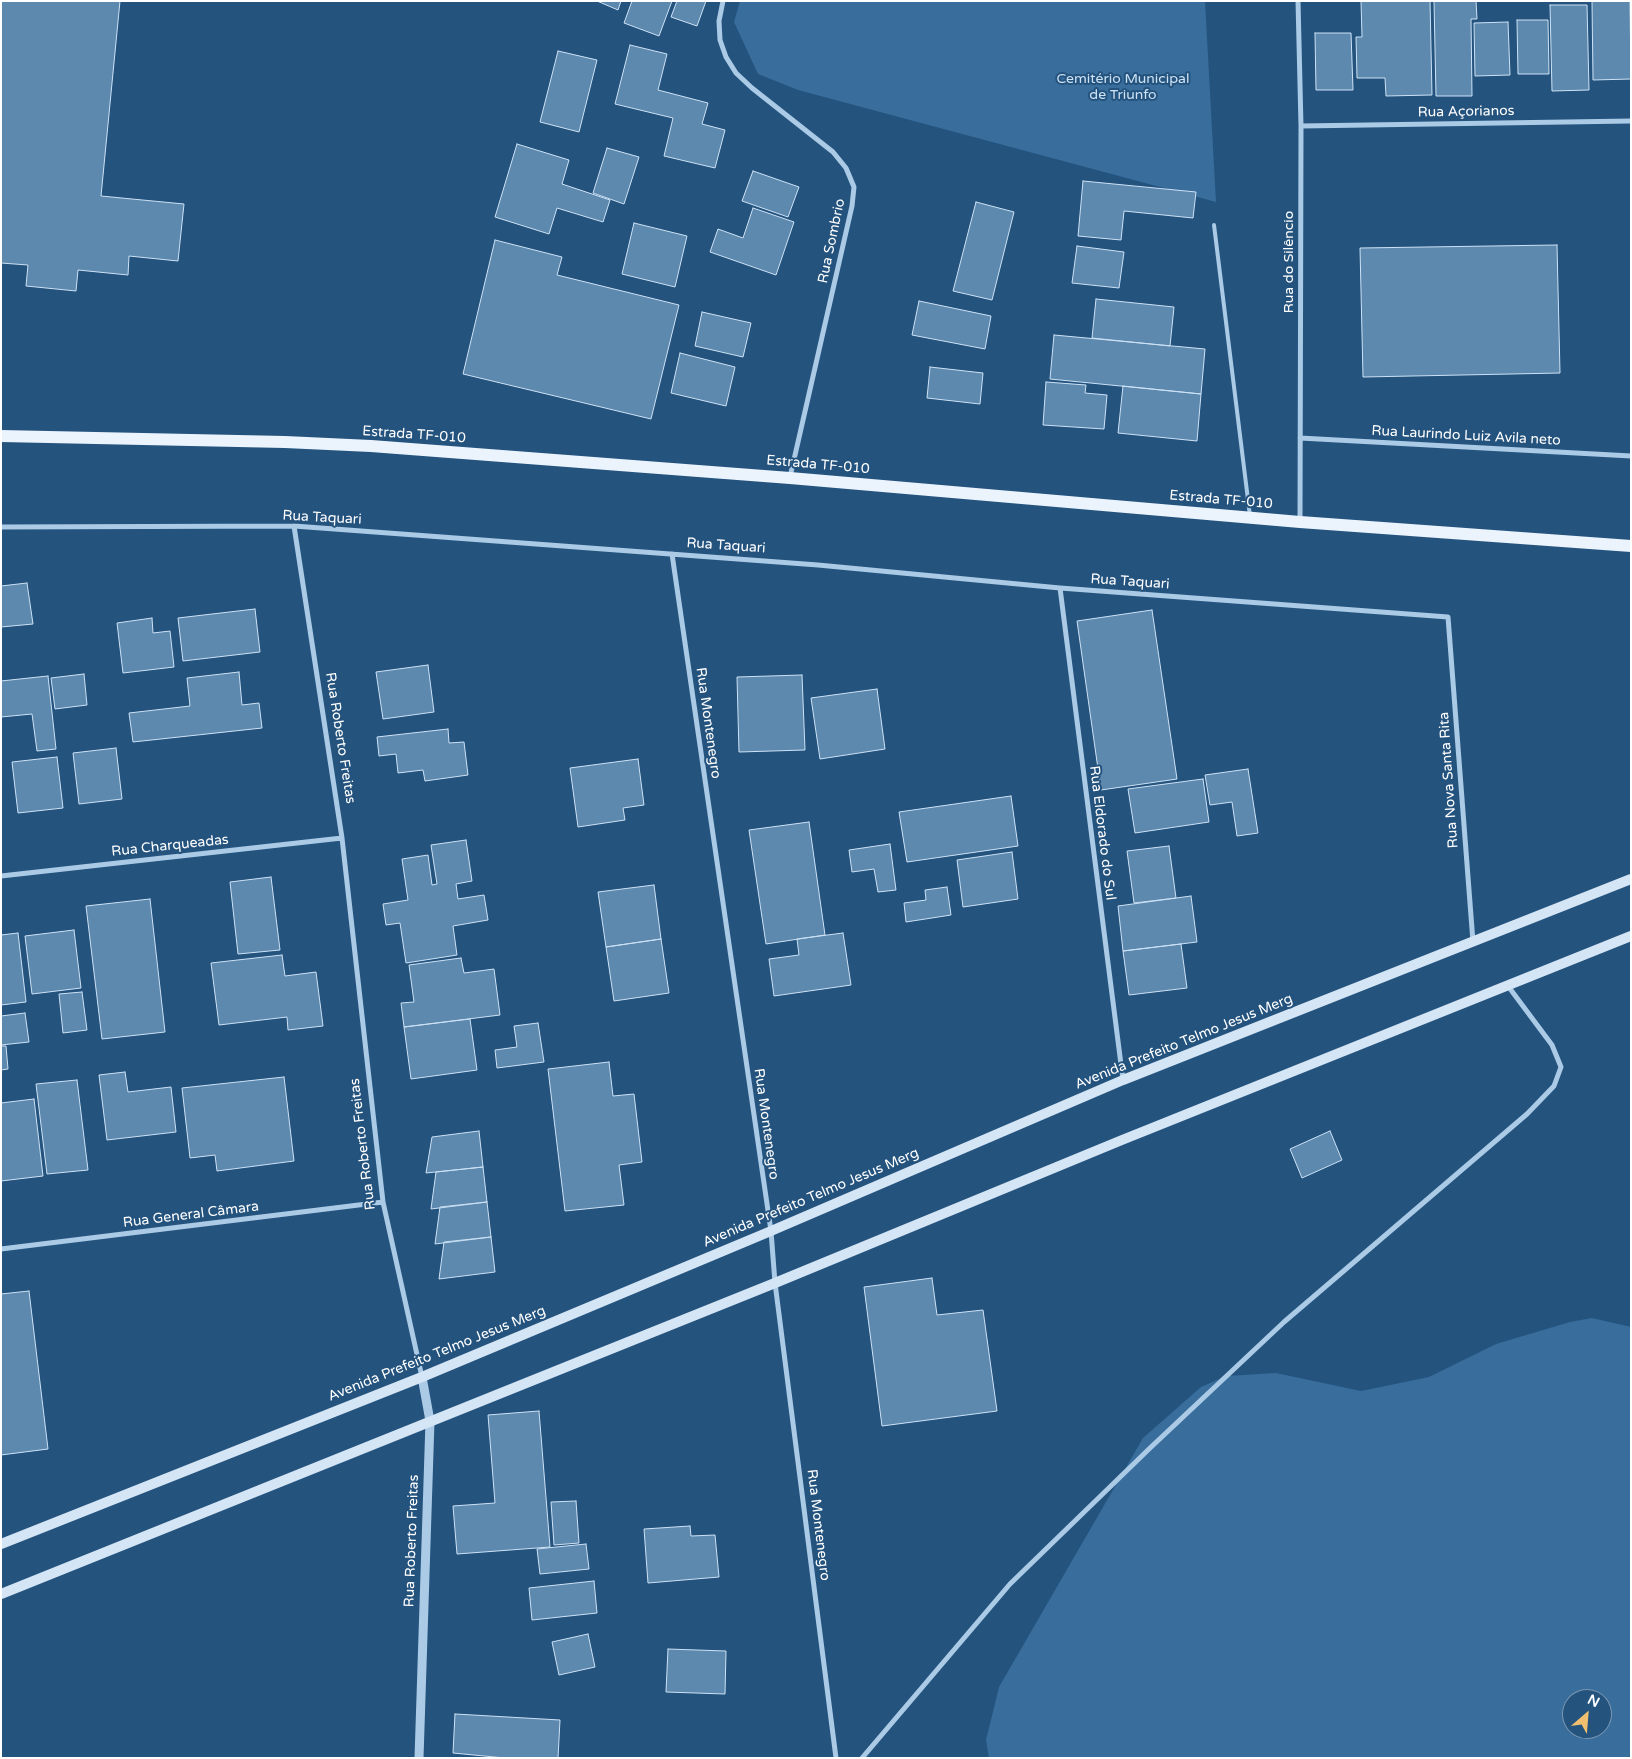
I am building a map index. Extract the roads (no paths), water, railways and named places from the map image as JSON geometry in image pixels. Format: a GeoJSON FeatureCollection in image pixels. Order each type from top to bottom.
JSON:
{"type":"FeatureCollection","features":[{"type":"Feature","properties":{"kind":"main road","name":"Estrada TF-010"},"geometry":{"type":"LineString","coordinates":[[1,436],[294,442],[371,446],[790,478],[1300,522],[1631,546]]}},
{"type":"Feature","properties":{"kind":"main road","name":"Avenida Prefeito Telmo Jesus Merg"},"geometry":{"type":"LineString","coordinates":[[1,1544],[422,1377],[771,1231],[1123,1080],[1631,879]]}},
{"type":"Feature","properties":{"kind":"main road"},"geometry":{"type":"LineString","coordinates":[[1,1594],[1631,936]]}},
{"type":"Feature","properties":{"kind":"street","name":"Rua Sombrio"},"geometry":{"type":"LineString","coordinates":[[723,1],[719,21],[720,40],[726,57],[736,73],[752,88],[833,152],[846,168],[854,187],[852,206],[790,478]]}},
{"type":"Feature","properties":{"kind":"street","name":"Rua do Silêncio"},"geometry":{"type":"LineString","coordinates":[[1298,1],[1301,126],[1300,522]]}},
{"type":"Feature","properties":{"kind":"street","name":"Rua Açorianos"},"geometry":{"type":"LineString","coordinates":[[1301,126],[1631,121]]}},
{"type":"Feature","properties":{"kind":"street","name":"Rua Laurindo Luiz Avila neto"},"geometry":{"type":"LineString","coordinates":[[1300,438],[1631,456]]}},
{"type":"Feature","properties":{"kind":"street","name":"Rua Taquari"},"geometry":{"type":"LineString","coordinates":[[1,527],[294,526],[818,565],[1060,588],[1448,617]]}},
{"type":"Feature","properties":{"kind":"street","name":"Rua Roberto Freitas"},"geometry":{"type":"LineString","coordinates":[[294,526],[342,838],[383,1202],[430,1421],[419,1758]]}},
{"type":"Feature","properties":{"kind":"street","name":"Rua Montenegro"},"geometry":{"type":"LineString","coordinates":[[672,554],[771,1231],[775,1282],[836,1758]]}},
{"type":"Feature","properties":{"kind":"street","name":"Rua Eldorado do Sul"},"geometry":{"type":"LineString","coordinates":[[1060,588],[1123,1080]]}},
{"type":"Feature","properties":{"kind":"street","name":"Rua Nova Santa Rita"},"geometry":{"type":"LineString","coordinates":[[1448,617],[1473,942]]}},
{"type":"Feature","properties":{"kind":"street","name":"Rua Charqueadas"},"geometry":{"type":"LineString","coordinates":[[1,876],[342,838]]}},
{"type":"Feature","properties":{"kind":"street"},"geometry":{"type":"LineString","coordinates":[[862,1758],[1010,1584],[1142,1455],[1284,1322],[1527,1114],[1554,1086],[1561,1067],[1552,1045],[1508,986]]}},
{"type":"Feature","properties":{"kind":"street","name":"Rua General Câmara"},"geometry":{"type":"LineString","coordinates":[[1,1249],[383,1202]]}},
{"type":"Feature","properties":{"kind":"lane"},"geometry":{"type":"LineString","coordinates":[[1214,225],[1250,517]]}},
{"type":"Feature","properties":{"kind":"park label","name":"Cemitério Municipal de Triunfo"},"geometry":{"type":"Point","coordinates":[1123,88]}}]}
